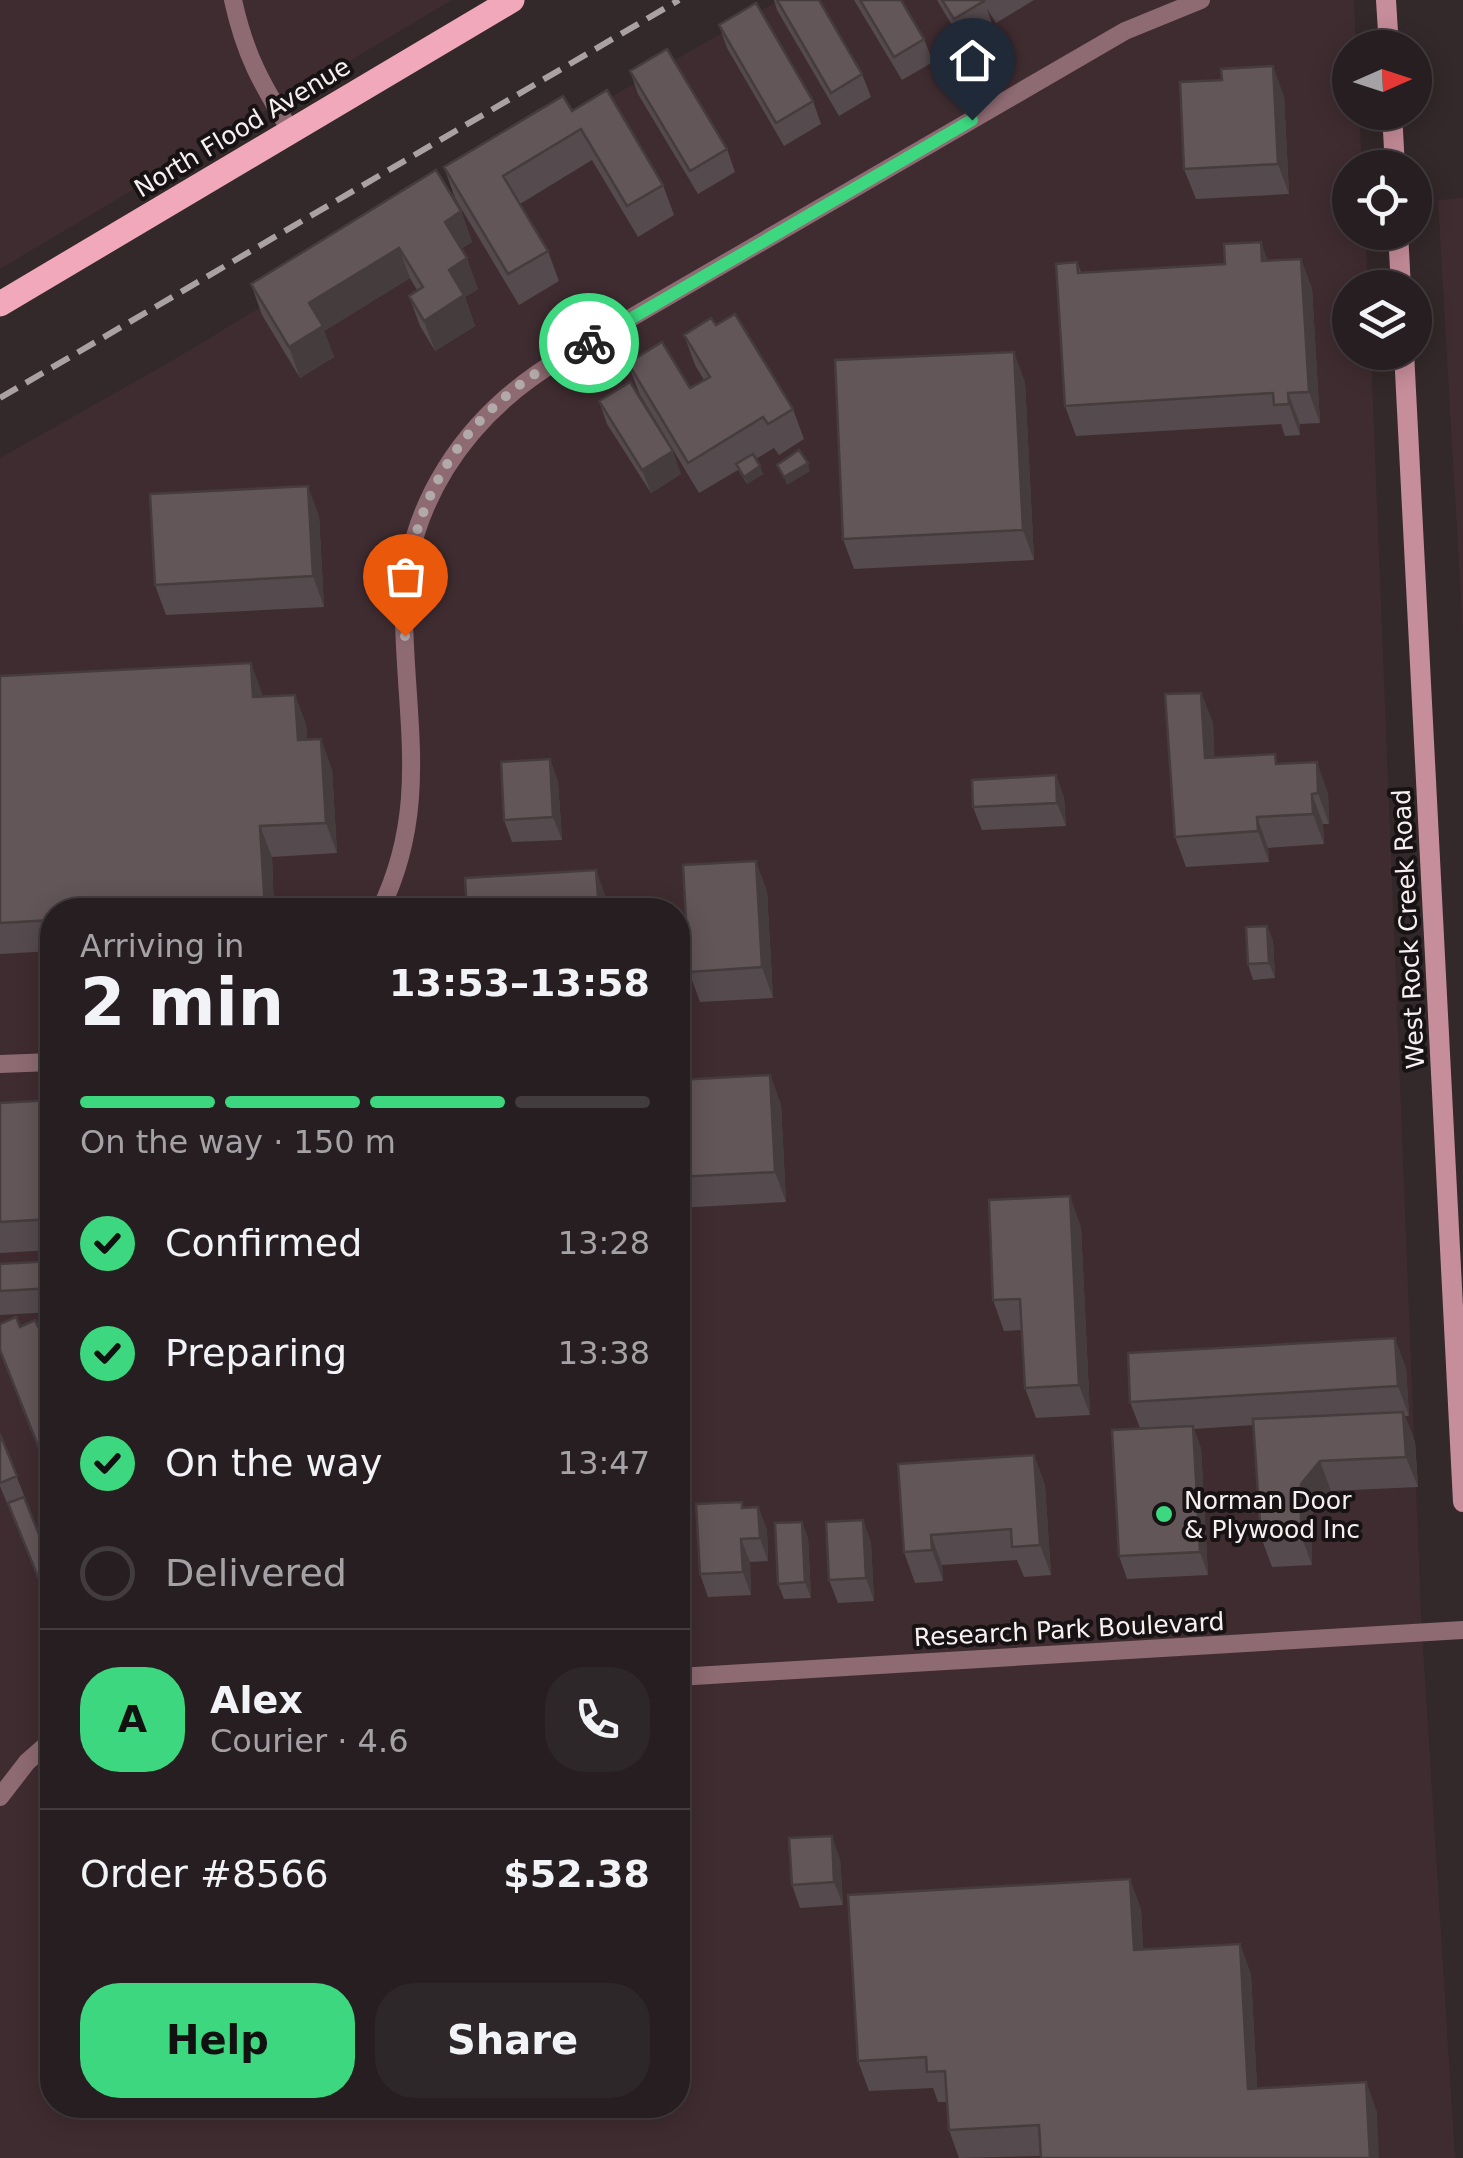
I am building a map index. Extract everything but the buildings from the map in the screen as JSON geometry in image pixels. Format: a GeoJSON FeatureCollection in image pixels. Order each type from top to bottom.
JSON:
{"type":"FeatureCollection","features":[{"type":"Feature","properties":{"kind":"main road","name":"North Flood Avenue"},"geometry":{"type":"LineString","coordinates":[[0,304],[512,0]]}},
{"type":"Feature","properties":{"kind":"main road"},"geometry":{"type":"LineString","coordinates":[[1386,0],[1387,30]]}},
{"type":"Feature","properties":{"kind":"main road","name":"West Rock Creek Road"},"geometry":{"type":"LineString","coordinates":[[1405,370],[1458,1318],[1463,1502]]}},
{"type":"Feature","properties":{"kind":"street"},"geometry":{"type":"LineString","coordinates":[[233,0],[245,50],[292,133]]}},
{"type":"Feature","properties":{"kind":"street"},"geometry":{"type":"LineString","coordinates":[[385,898],[400,861],[410,817],[411,736],[404,616],[412,543],[434,485],[487,414],[534,375],[1021,90],[1125,31],[1201,0]]}},
{"type":"Feature","properties":{"kind":"street"},"geometry":{"type":"LineString","coordinates":[[0,1064],[40,1062]]}},
{"type":"Feature","properties":{"kind":"street","name":"Research Park Boulevard"},"geometry":{"type":"LineString","coordinates":[[690,1675],[1463,1630]]}},
{"type":"Feature","properties":{"kind":"street"},"geometry":{"type":"LineString","coordinates":[[0,1797],[40,1750]]}},
{"type":"Feature","properties":{"kind":"shaded area"},"geometry":{"type":"Polygon","coordinates":[[[0,0],[452,0],[0,269],[0,0]]]}},
{"type":"Feature","properties":{"kind":"shaded area"},"geometry":{"type":"Polygon","coordinates":[[[779,0],[1354,0],[1355,30],[1332,30],[1332,130],[1360,130],[1361,150],[1332,150],[1332,250],[1366,250],[1367,270],[1332,270],[1332,370],[1372,370],[1421,1615],[1455,2158],[0,2158],[0,458],[175,359],[559,127],[779,0]]]}},
{"type":"Feature","properties":{"kind":"shaded area"},"geometry":{"type":"Polygon","coordinates":[[[1463,198],[1463,634],[1438,200],[1463,198]]]}},
{"type":"Feature","properties":{"kind":"railway"},"geometry":{"type":"LineString","coordinates":[[0,398],[679,0]]}},
{"type":"Feature","properties":{"kind":"way so far"},"geometry":{"type":"LineString","coordinates":[[405,636],[412,543],[434,485],[447,464],[511,391],[589,343]]}},
{"type":"Feature","properties":{"kind":"place","name":"Norman Door & Plywood Inc"},"geometry":{"type":"Point","coordinates":[1164,1514]}},
{"type":"Feature","properties":{"kind":"route"},"geometry":{"type":"LineString","coordinates":[[589,343],[972,120]]}}]}
